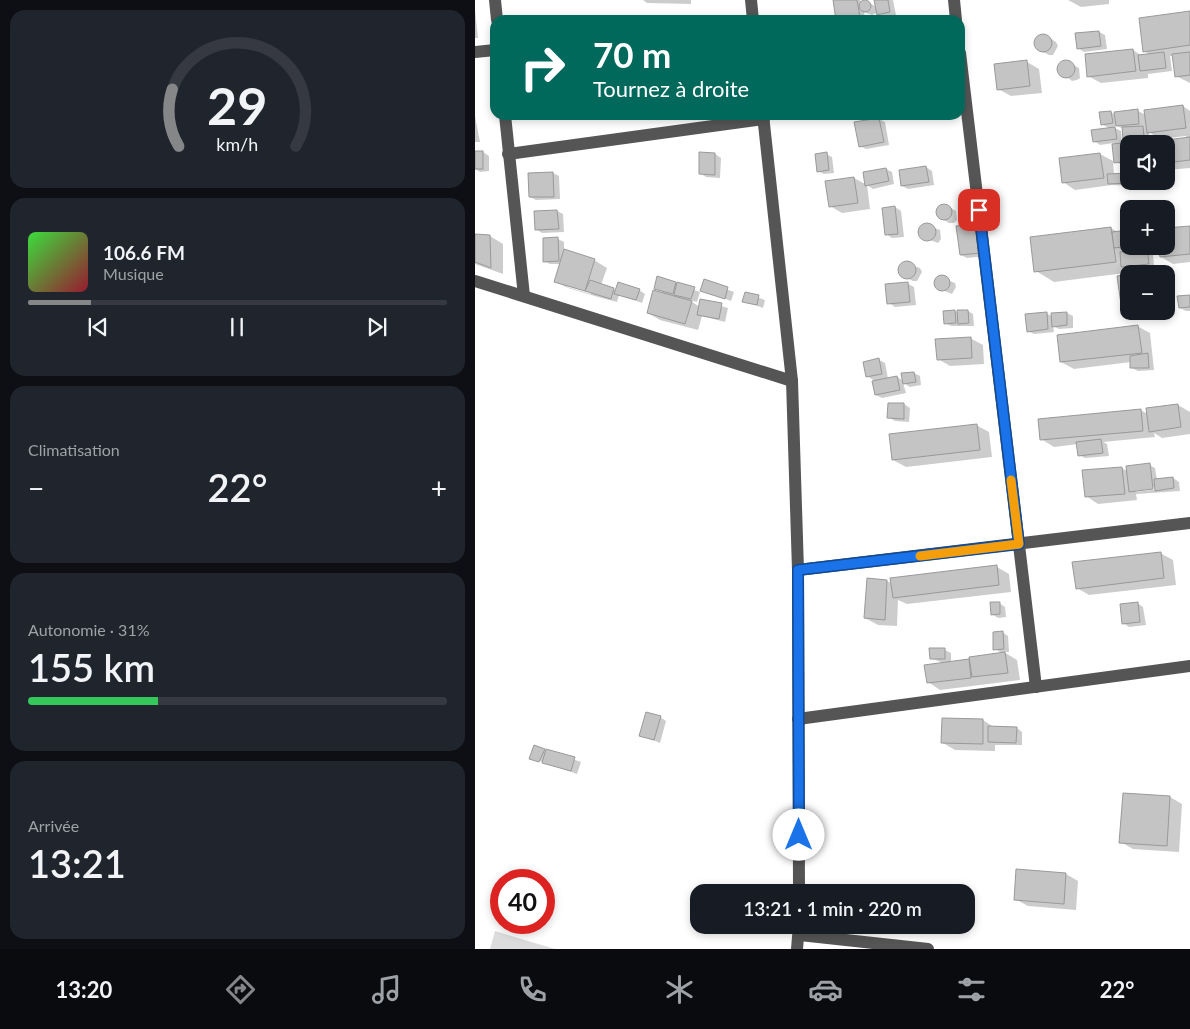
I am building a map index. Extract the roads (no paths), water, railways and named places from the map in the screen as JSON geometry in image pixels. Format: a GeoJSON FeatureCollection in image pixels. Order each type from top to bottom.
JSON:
{"type":"FeatureCollection","features":[{"type":"Feature","properties":{"kind":"street"},"geometry":{"type":"LineString","coordinates":[[495,0],[496,15]]}},
{"type":"Feature","properties":{"kind":"street"},"geometry":{"type":"LineString","coordinates":[[751,0],[752,15]]}},
{"type":"Feature","properties":{"kind":"street"},"geometry":{"type":"LineString","coordinates":[[954,0],[956,15]]}},
{"type":"Feature","properties":{"kind":"street"},"geometry":{"type":"LineString","coordinates":[[475,52],[490,50]]}},
{"type":"Feature","properties":{"kind":"street"},"geometry":{"type":"LineString","coordinates":[[965,95],[1036,686]]}},
{"type":"Feature","properties":{"kind":"street"},"geometry":{"type":"LineString","coordinates":[[505,120],[524,296]]}},
{"type":"Feature","properties":{"kind":"street"},"geometry":{"type":"LineString","coordinates":[[508,154],[742,120]]}},
{"type":"Feature","properties":{"kind":"street"},"geometry":{"type":"LineString","coordinates":[[763,120],[792,380],[798,570],[799,884]]}},
{"type":"Feature","properties":{"kind":"street"},"geometry":{"type":"LineString","coordinates":[[475,281],[792,380]]}},
{"type":"Feature","properties":{"kind":"street"},"geometry":{"type":"LineString","coordinates":[[798,570],[1190,523]]}},
{"type":"Feature","properties":{"kind":"street"},"geometry":{"type":"LineString","coordinates":[[798,719],[1190,666]]}},
{"type":"Feature","properties":{"kind":"street"},"geometry":{"type":"LineString","coordinates":[[797,949],[799,934]]}},
{"type":"Feature","properties":{"kind":"street"},"geometry":{"type":"LineString","coordinates":[[826,934],[929,949]]}}]}
